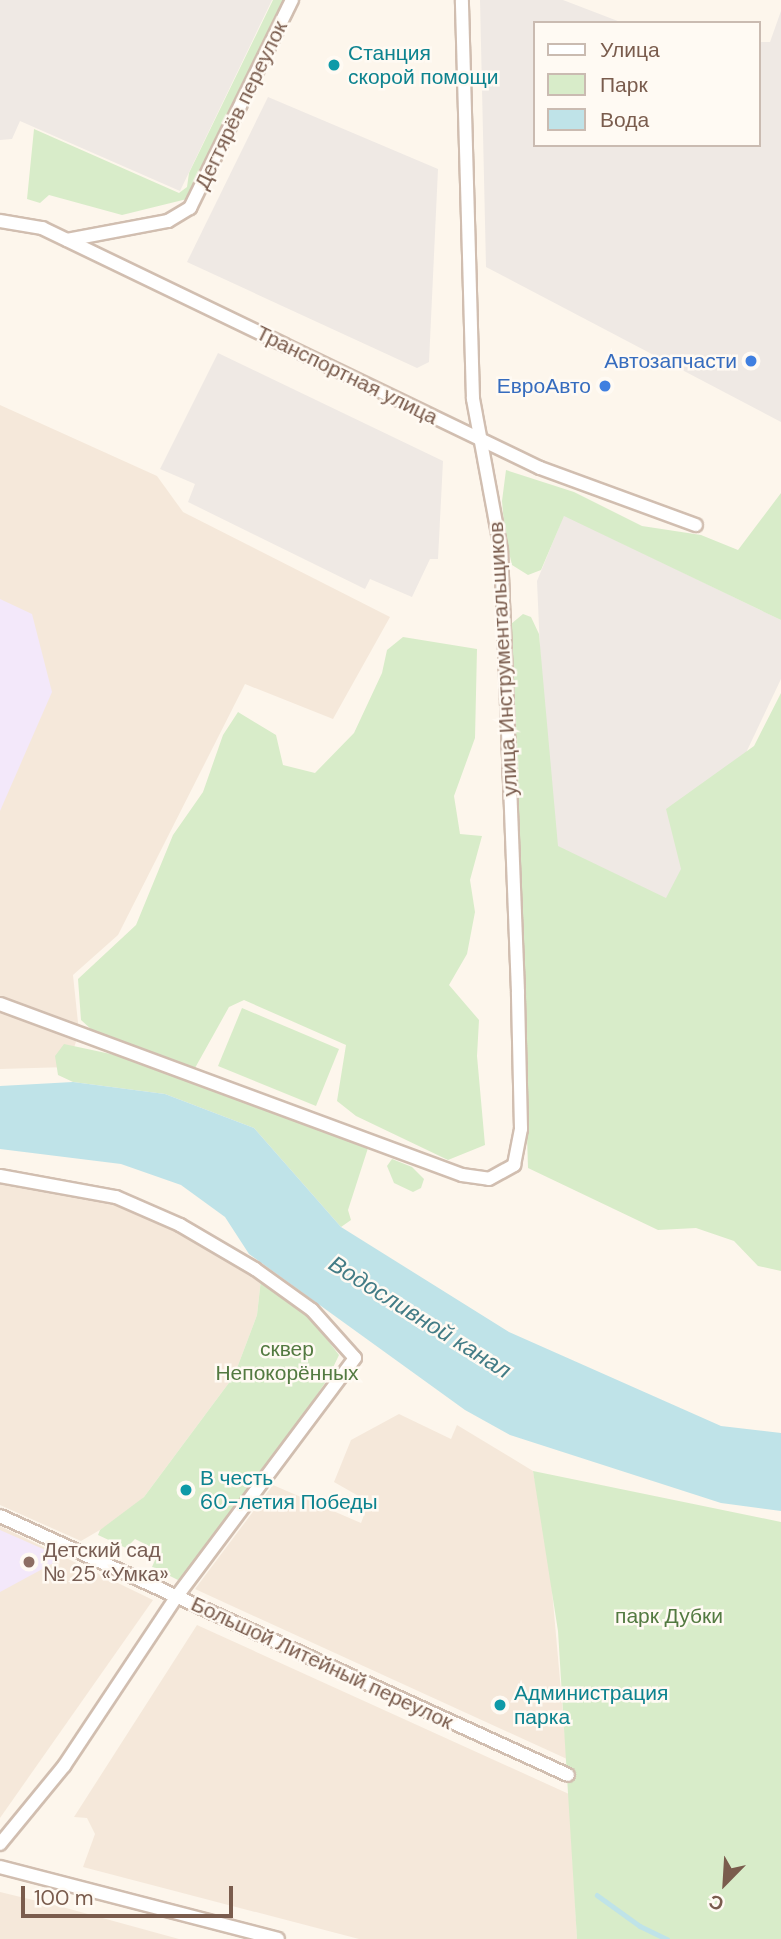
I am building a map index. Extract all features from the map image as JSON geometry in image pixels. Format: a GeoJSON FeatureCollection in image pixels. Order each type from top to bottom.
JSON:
{"type":"FeatureCollection","features":[{"type":"Feature","properties":{"kind":"street","name":"Дегтярёв переулок"},"geometry":{"type":"LineString","coordinates":[[67,240],[168,221],[190,208],[292,0]]}},
{"type":"Feature","properties":{"kind":"street","name":"улица Инструментальщиков"},"geometry":{"type":"LineString","coordinates":[[0,1004],[462,1175],[489,1179],[514,1165],[521,1129],[501,550],[477,438],[462,0]]}},
{"type":"Feature","properties":{"kind":"street","name":"Транспортная улица"},"geometry":{"type":"LineString","coordinates":[[0,221],[43,228],[540,468],[696,525]]}},
{"type":"Feature","properties":{"kind":"street"},"geometry":{"type":"LineString","coordinates":[[0,1176],[116,1197],[180,1225],[255,1269],[312,1310],[355,1358],[177,1596],[64,1766],[0,1844]]}},
{"type":"Feature","properties":{"kind":"street","name":"Большой Литейный переулок"},"geometry":{"type":"LineString","coordinates":[[0,1516],[568,1775]]}},
{"type":"Feature","properties":{"kind":"street"},"geometry":{"type":"LineString","coordinates":[[0,1867],[278,1939]]}},
{"type":"Feature","properties":{"kind":"shaded area"},"geometry":{"type":"Polygon","coordinates":[[[0,0],[272,0],[180,191],[20,121],[12,139],[0,140],[0,0]]]}},
{"type":"Feature","properties":{"kind":"shaded area"},"geometry":{"type":"Polygon","coordinates":[[[480,0],[563,0],[618,21],[532,21],[532,147],[760,147],[760,42],[770,42],[781,11],[781,422],[486,267],[480,0]]]}},
{"type":"Feature","properties":{"kind":"shaded area"},"geometry":{"type":"Polygon","coordinates":[[[268,97],[438,169],[429,362],[417,368],[187,262],[268,97]]]}},
{"type":"Feature","properties":{"kind":"shaded area"},"geometry":{"type":"Polygon","coordinates":[[[218,353],[443,461],[438,559],[430,559],[412,597],[370,579],[365,589],[188,502],[195,484],[160,469],[218,353]]]}},
{"type":"Feature","properties":{"kind":"shaded area"},"geometry":{"type":"Polygon","coordinates":[[[0,405],[157,476],[183,512],[390,617],[333,719],[245,684],[118,935],[73,975],[79,1032],[68,1067],[0,1069],[0,405]]]}},
{"type":"Feature","properties":{"kind":"shaded area"},"geometry":{"type":"Polygon","coordinates":[[[564,515],[781,620],[781,679],[670,913],[549,855],[537,581],[564,515]]]}},
{"type":"Feature","properties":{"kind":"shaded area"},"geometry":{"type":"Polygon","coordinates":[[[0,599],[32,614],[52,692],[0,811],[0,599]]]}},
{"type":"Feature","properties":{"kind":"shaded area"},"geometry":{"type":"Polygon","coordinates":[[[0,1184],[33,1185],[113,1204],[178,1230],[261,1279],[257,1315],[234,1376],[144,1497],[122,1517],[81,1541],[0,1505],[0,1184]]]}},
{"type":"Feature","properties":{"kind":"shaded area"},"geometry":{"type":"Polygon","coordinates":[[[399,1414],[451,1439],[457,1425],[533,1471],[548,1545],[567,1759],[195,1589],[273,1485],[361,1523],[369,1502],[334,1482],[351,1440],[399,1414]]]}},
{"type":"Feature","properties":{"kind":"shaded area"},"geometry":{"type":"Polygon","coordinates":[[[0,1526],[153,1600],[0,1818],[0,1526]]]}},
{"type":"Feature","properties":{"kind":"shaded area","name":"Детский сад № 25 «Умка»"},"geometry":{"type":"Polygon","coordinates":[[[0,1530],[59,1556],[59,1560],[0,1592],[0,1530]]]}},
{"type":"Feature","properties":{"kind":"shaded area"},"geometry":{"type":"Polygon","coordinates":[[[197,1625],[569,1794],[577,1939],[359,1939],[83,1867],[95,1834],[87,1818],[74,1817],[197,1625]]]}},
{"type":"Feature","properties":{"kind":"shaded area"},"geometry":{"type":"Polygon","coordinates":[[[0,1892],[66,1908],[179,1939],[0,1939],[0,1892]]]}},
{"type":"Feature","properties":{"kind":"green space"},"geometry":{"type":"Polygon","coordinates":[[[273,0],[290,0],[191,198],[122,215],[49,195],[40,203],[27,199],[34,129],[179,193],[187,187],[189,173],[273,0]]]}},
{"type":"Feature","properties":{"kind":"green space"},"geometry":{"type":"Polygon","coordinates":[[[506,470],[574,492],[642,526],[701,535],[738,550],[781,493],[781,620],[564,516],[541,570],[528,575],[512,565],[505,536],[502,501],[506,470]]]}},
{"type":"Feature","properties":{"kind":"green space"},"geometry":{"type":"Polygon","coordinates":[[[523,614],[531,617],[539,634],[558,846],[666,898],[681,869],[666,809],[754,746],[781,693],[781,1271],[758,1266],[734,1241],[696,1228],[658,1230],[528,1168],[511,624],[523,614]]]}},
{"type":"Feature","properties":{"kind":"green space"},"geometry":{"type":"Polygon","coordinates":[[[403,637],[477,649],[475,738],[454,796],[460,834],[482,836],[470,880],[475,912],[467,954],[449,985],[479,1020],[477,1056],[485,1145],[448,1160],[356,1116],[337,1101],[346,1045],[244,1000],[229,1007],[195,1068],[102,1039],[81,1020],[78,979],[136,925],[173,835],[203,792],[223,735],[238,712],[276,735],[283,765],[315,773],[354,733],[382,673],[387,650],[403,637]]]}},
{"type":"Feature","properties":{"kind":"green space"},"geometry":{"type":"Polygon","coordinates":[[[242,1008],[339,1049],[316,1106],[218,1066],[242,1008]]]}},
{"type":"Feature","properties":{"kind":"green space"},"geometry":{"type":"Polygon","coordinates":[[[64,1044],[134,1059],[368,1148],[348,1210],[351,1220],[341,1227],[254,1128],[165,1094],[73,1082],[58,1075],[55,1056],[64,1044]]]}},
{"type":"Feature","properties":{"kind":"green space"},"geometry":{"type":"Polygon","coordinates":[[[392,1159],[412,1167],[424,1179],[421,1188],[413,1192],[394,1183],[387,1166],[392,1159]]]}},
{"type":"Feature","properties":{"kind":"green space","name":"сквер Непокорённых"},"geometry":{"type":"Polygon","coordinates":[[[261,1279],[310,1317],[339,1355],[327,1380],[260,1478],[188,1573],[178,1580],[152,1567],[159,1551],[135,1539],[126,1548],[98,1535],[100,1530],[144,1497],[234,1376],[257,1315],[261,1279]]]}},
{"type":"Feature","properties":{"kind":"green space","name":"парк Дубки"},"geometry":{"type":"Polygon","coordinates":[[[533,1471],[781,1522],[781,1939],[577,1939],[558,1631],[533,1471]]]}},
{"type":"Feature","properties":{"kind":"water","name":"Водосливной канал"},"geometry":{"type":"Polygon","coordinates":[[[73,1082],[165,1094],[254,1128],[341,1227],[509,1332],[721,1426],[781,1433],[781,1511],[721,1503],[510,1435],[465,1410],[249,1254],[225,1217],[181,1185],[121,1164],[0,1149],[0,1086],[73,1082]]]}},
{"type":"Feature","properties":{"kind":"waterway"},"geometry":{"type":"LineString","coordinates":[[597,1895],[640,1926],[667,1939]]}},
{"type":"Feature","properties":{"kind":"place","name":"Станция скорой помощи"},"geometry":{"type":"Point","coordinates":[334,65]}},
{"type":"Feature","properties":{"kind":"place","name":"Автозапчасти"},"geometry":{"type":"Point","coordinates":[751,361]}},
{"type":"Feature","properties":{"kind":"place","name":"ЕвроАвто"},"geometry":{"type":"Point","coordinates":[605,386]}},
{"type":"Feature","properties":{"kind":"place","name":"В честь 60-летия Победы"},"geometry":{"type":"Point","coordinates":[186,1490]}},
{"type":"Feature","properties":{"kind":"place","name":"Детский сад № 25 «Умка»"},"geometry":{"type":"Point","coordinates":[29,1562]}},
{"type":"Feature","properties":{"kind":"place","name":"Администрация парка"},"geometry":{"type":"Point","coordinates":[500,1705]}}]}
